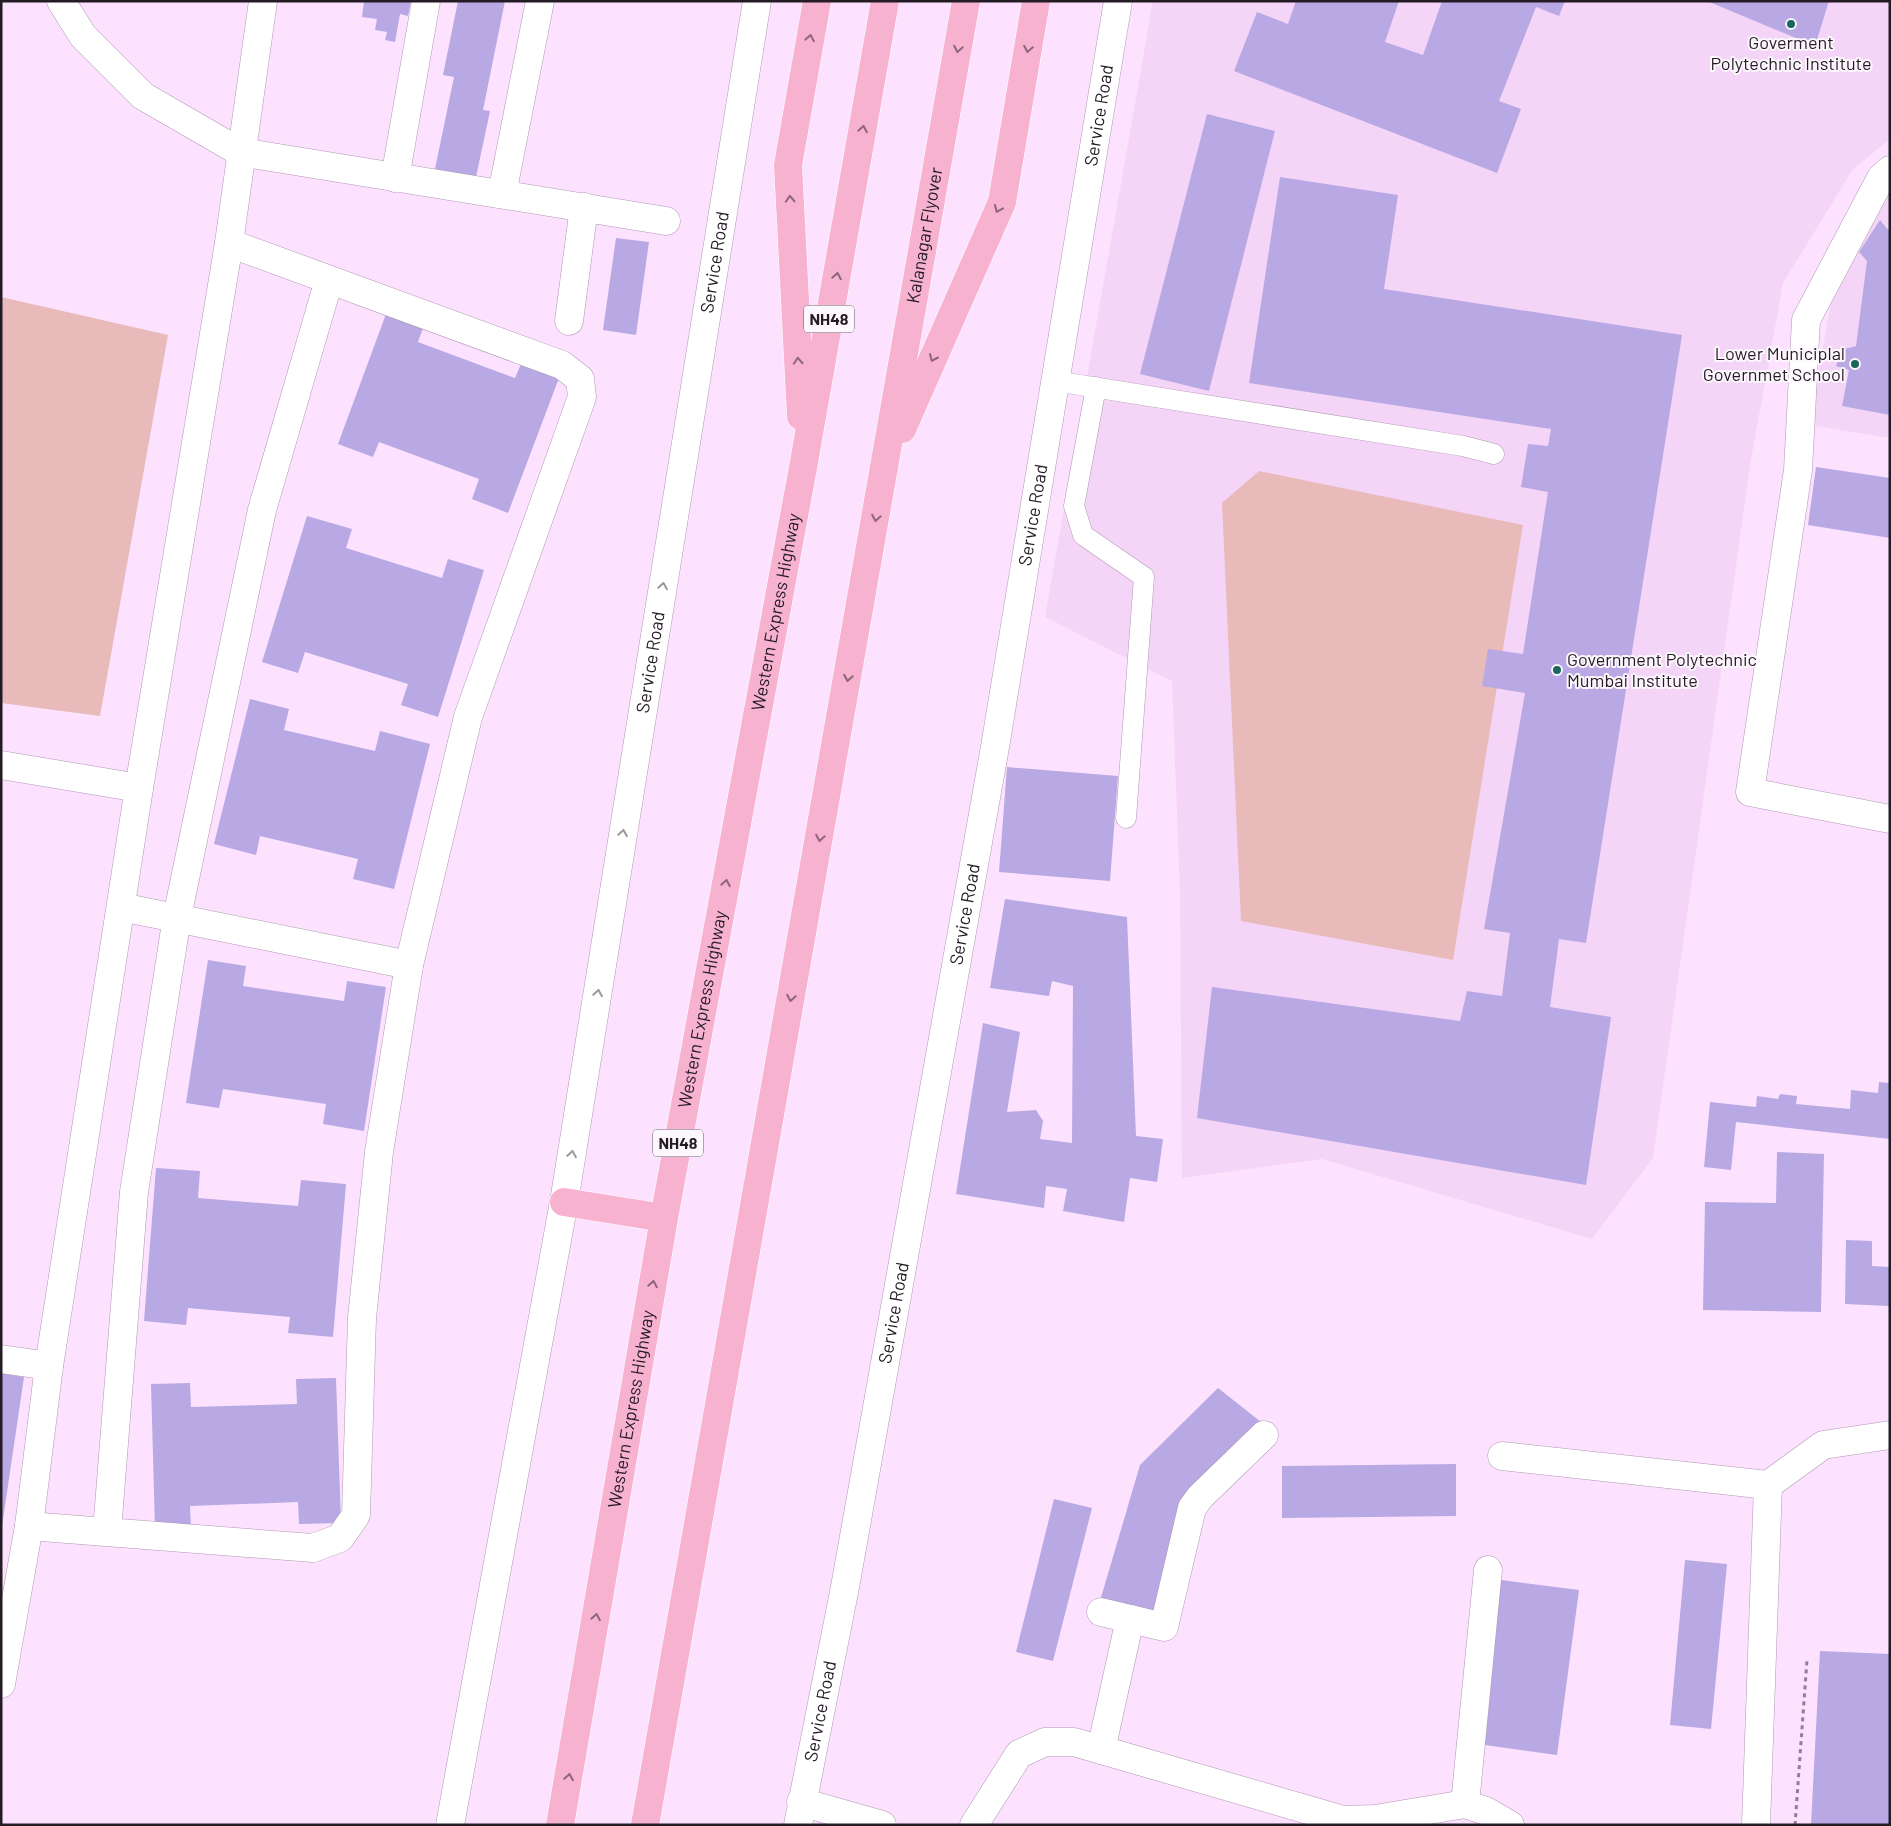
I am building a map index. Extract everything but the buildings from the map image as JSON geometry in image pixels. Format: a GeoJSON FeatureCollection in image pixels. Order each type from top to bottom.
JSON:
{"type":"FeatureCollection","features":[{"type":"Feature","properties":{"kind":"highway"},"geometry":{"type":"LineString","coordinates":[[804,462],[788,165],[817,1]]}},
{"type":"Feature","properties":{"kind":"highway","name":"NH48"},"geometry":{"type":"LineString","coordinates":[[804,462],[884,1]]}},
{"type":"Feature","properties":{"kind":"highway","name":"Kalanagar Flyover"},"geometry":{"type":"LineString","coordinates":[[884,470],[966,1]]}},
{"type":"Feature","properties":{"kind":"highway"},"geometry":{"type":"LineString","coordinates":[[646,1825],[884,470],[1002,202],[1036,1]]}},
{"type":"Feature","properties":{"kind":"highway","name":"Western Express Highway"},"geometry":{"type":"LineString","coordinates":[[560,1825],[664,1218],[804,462]]}},
{"type":"Feature","properties":{"kind":"highway"},"geometry":{"type":"LineString","coordinates":[[564,1202],[664,1218]]}},
{"type":"Feature","properties":{"kind":"street"},"geometry":{"type":"LineString","coordinates":[[61,1],[83,36],[143,96],[240,152],[666,221]]}},
{"type":"Feature","properties":{"kind":"street"},"geometry":{"type":"LineString","coordinates":[[1,1684],[29,1526],[49,1366],[139,788],[229,243],[240,152],[263,1]]}},
{"type":"Feature","properties":{"kind":"street"},"geometry":{"type":"LineString","coordinates":[[395,178],[426,1]]}},
{"type":"Feature","properties":{"kind":"street"},"geometry":{"type":"LineString","coordinates":[[502,194],[540,1]]}},
{"type":"Feature","properties":{"kind":"street","name":"Service Road"},"geometry":{"type":"LineString","coordinates":[[450,1825],[564,1202],[757,1]]}},
{"type":"Feature","properties":{"kind":"street","name":"Service Road"},"geometry":{"type":"LineString","coordinates":[[800,1813],[847,1577],[993,757],[1118,1]]}},
{"type":"Feature","properties":{"kind":"street"},"geometry":{"type":"LineString","coordinates":[[1890,170],[1881,178],[1806,320],[1798,470],[1750,792],[1890,819]]}},
{"type":"Feature","properties":{"kind":"street"},"geometry":{"type":"LineString","coordinates":[[569,320],[584,208]]}},
{"type":"Feature","properties":{"kind":"street"},"geometry":{"type":"LineString","coordinates":[[29,1526],[107,1530],[313,1548],[340,1538],[356,1515],[362,1318],[380,1144],[409,965],[468,717],[582,397],[580,380],[562,365],[229,243]]}},
{"type":"Feature","properties":{"kind":"street"},"geometry":{"type":"LineString","coordinates":[[107,1530],[134,1192],[177,917],[262,510],[329,280]]}},
{"type":"Feature","properties":{"kind":"street"},"geometry":{"type":"LineString","coordinates":[[1,765],[139,788]]}},
{"type":"Feature","properties":{"kind":"street"},"geometry":{"type":"LineString","coordinates":[[121,907],[409,965]]}},
{"type":"Feature","properties":{"kind":"street"},"geometry":{"type":"LineString","coordinates":[[1,1359],[49,1366]]}},
{"type":"Feature","properties":{"kind":"street"},"geometry":{"type":"LineString","coordinates":[[1102,1612],[1164,1627],[1192,1508],[1200,1497],[1264,1435]]}},
{"type":"Feature","properties":{"kind":"street"},"geometry":{"type":"LineString","coordinates":[[1502,1456],[1768,1485],[1823,1445],[1890,1435]]}},
{"type":"Feature","properties":{"kind":"street"},"geometry":{"type":"LineString","coordinates":[[1756,1825],[1768,1485]]}},
{"type":"Feature","properties":{"kind":"street"},"geometry":{"type":"LineString","coordinates":[[1465,1804],[1488,1570]]}},
{"type":"Feature","properties":{"kind":"street"},"geometry":{"type":"LineString","coordinates":[[1101,1750],[1130,1620]]}},
{"type":"Feature","properties":{"kind":"street"},"geometry":{"type":"LineString","coordinates":[[974,1825],[1019,1754],[1045,1742],[1074,1742],[1343,1820],[1375,1819],[1465,1804],[1486,1811],[1510,1825]]}},
{"type":"Feature","properties":{"kind":"street"},"geometry":{"type":"LineString","coordinates":[[800,1813],[882,1825]]}},
{"type":"Feature","properties":{"kind":"lane"},"geometry":{"type":"LineString","coordinates":[[1055,381],[1453,444],[1494,454]]}},
{"type":"Feature","properties":{"kind":"lane"},"geometry":{"type":"LineString","coordinates":[[1096,387],[1074,506],[1083,535],[1144,577],[1126,818]]}},
{"type":"Feature","properties":{"kind":"path"},"geometry":{"type":"LineString","coordinates":[[1795,1825],[1807,1660]]}},
{"type":"Feature","properties":{"kind":"shaded area"},"geometry":{"type":"Polygon","coordinates":[[[1153,1],[1890,1],[1890,139],[1853,169],[1783,283],[1751,459],[1653,1158],[1592,1239],[1322,1159],[1182,1178],[1180,894],[1172,681],[1045,617],[1153,1]]]}},
{"type":"Feature","properties":{"kind":"shaded area","name":"Lower Municiplal Governmet School"},"geometry":{"type":"Polygon","coordinates":[[[1890,187],[1890,438],[1809,425],[1831,302],[1841,268],[1890,187]]]}},
{"type":"Feature","properties":{"kind":"shaded area"},"geometry":{"type":"Polygon","coordinates":[[[1,297],[168,335],[100,716],[1,703],[1,297]]]}},
{"type":"Feature","properties":{"kind":"shaded area"},"geometry":{"type":"Polygon","coordinates":[[[1259,471],[1523,525],[1453,960],[1241,921],[1222,503],[1259,471]]]}},
{"type":"Feature","properties":{"kind":"place","name":"Goverment Polytechnic Institute"},"geometry":{"type":"Point","coordinates":[1791,24]}},
{"type":"Feature","properties":{"kind":"place","name":"Lower Municiplal Governmet School"},"geometry":{"type":"Point","coordinates":[1855,364]}},
{"type":"Feature","properties":{"kind":"place","name":"Government Polytechnic Mumbai Institute"},"geometry":{"type":"Point","coordinates":[1557,670]}}]}
